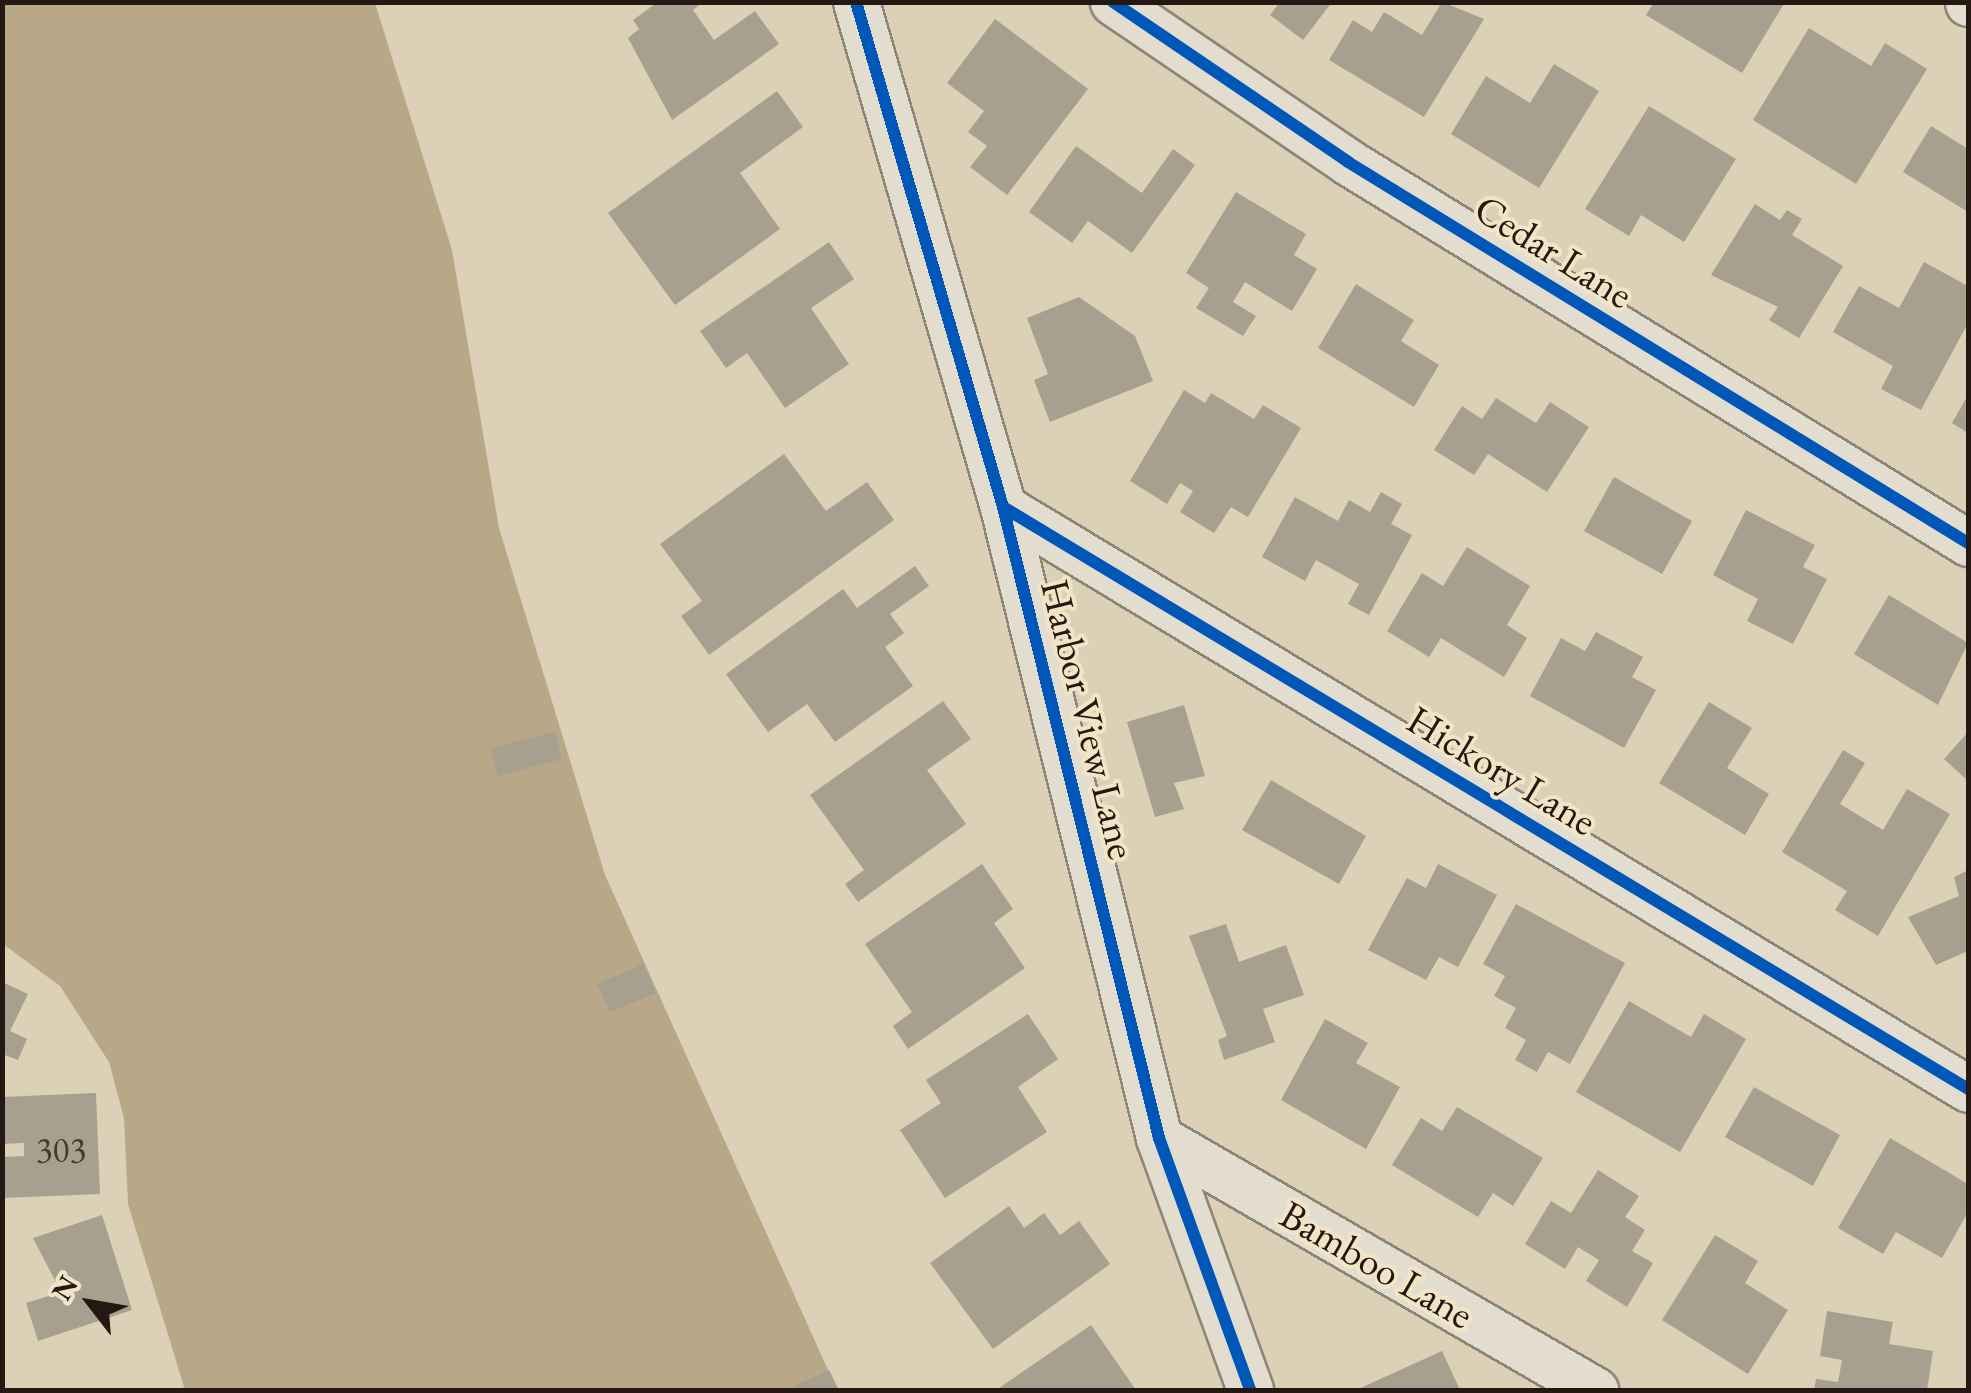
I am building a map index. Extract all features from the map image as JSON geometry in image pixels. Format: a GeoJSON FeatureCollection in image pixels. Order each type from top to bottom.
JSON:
{"type":"FeatureCollection","features":[{"type":"Feature","properties":{"kind":"street","name":"Harbor View Lane"},"geometry":{"type":"LineString","coordinates":[[856,2],[1003,507],[1159,1138],[1250,1390]]}},
{"type":"Feature","properties":{"kind":"street","name":"Cedar Lane"},"geometry":{"type":"LineString","coordinates":[[1113,2],[1348,162],[1968,543]]}},
{"type":"Feature","properties":{"kind":"street","name":"Hickory Lane"},"geometry":{"type":"LineString","coordinates":[[1003,507],[1968,1089]]}},
{"type":"Feature","properties":{"kind":"street","name":"Bamboo Lane"},"geometry":{"type":"LineString","coordinates":[[1159,1138],[1595,1390]]}},
{"type":"Feature","properties":{"kind":"shaded area"},"geometry":{"type":"Polygon","coordinates":[[[2,3],[375,3],[452,250],[499,528],[605,875],[837,1390],[185,1390],[128,1204],[124,1118],[109,1062],[60,986],[3,944],[2,3]]]}},
{"type":"Feature","properties":{"kind":"building"},"geometry":{"type":"Polygon","coordinates":[[[658,2],[703,2],[693,10],[714,40],[755,11],[779,44],[672,120],[628,38],[639,29],[633,20],[658,2]]]}},
{"type":"Feature","properties":{"kind":"building"},"geometry":{"type":"Polygon","coordinates":[[[1280,2],[1332,2],[1303,40],[1270,15],[1280,2]]]}},
{"type":"Feature","properties":{"kind":"building"},"geometry":{"type":"Polygon","coordinates":[[[1442,2],[1484,19],[1424,117],[1329,60],[1353,20],[1372,32],[1384,12],[1422,35],[1442,2]]]}},
{"type":"Feature","properties":{"kind":"building"},"geometry":{"type":"Polygon","coordinates":[[[1654,2],[1785,2],[1742,73],[1646,15],[1654,2]]]}},
{"type":"Feature","properties":{"kind":"building"},"geometry":{"type":"Polygon","coordinates":[[[995,19],[1088,89],[1007,195],[970,167],[987,146],[968,132],[984,111],[947,83],[995,19]]]}},
{"type":"Feature","properties":{"kind":"building"},"geometry":{"type":"Polygon","coordinates":[[[1809,28],[1871,66],[1885,43],[1927,69],[1856,184],[1753,120],[1809,28]]]}},
{"type":"Feature","properties":{"kind":"building"},"geometry":{"type":"Polygon","coordinates":[[[1554,64],[1599,91],[1539,188],[1451,134],[1486,76],[1530,103],[1554,64]]]}},
{"type":"Feature","properties":{"kind":"building"},"geometry":{"type":"Polygon","coordinates":[[[777,91],[803,127],[740,173],[780,229],[675,305],[608,213],[777,91]]]}},
{"type":"Feature","properties":{"kind":"building"},"geometry":{"type":"Polygon","coordinates":[[[1649,106],[1736,159],[1684,242],[1641,215],[1629,236],[1585,209],[1649,106]]]}},
{"type":"Feature","properties":{"kind":"building"},"geometry":{"type":"Polygon","coordinates":[[[1931,126],[1968,149],[1968,212],[1903,172],[1931,126]]]}},
{"type":"Feature","properties":{"kind":"building"},"geometry":{"type":"Polygon","coordinates":[[[1076,146],[1142,193],[1173,149],[1195,165],[1132,253],[1088,221],[1072,243],[1029,212],[1076,146]]]}},
{"type":"Feature","properties":{"kind":"building"},"geometry":{"type":"Polygon","coordinates":[[[1236,192],[1306,234],[1294,255],[1317,269],[1292,311],[1245,282],[1233,302],[1256,316],[1243,336],[1196,308],[1209,288],[1186,273],[1236,192]]]}},
{"type":"Feature","properties":{"kind":"building"},"geometry":{"type":"Polygon","coordinates":[[[1755,204],[1780,220],[1787,210],[1802,219],[1792,235],[1843,266],[1799,338],[1769,320],[1778,307],[1711,275],[1755,204]]]}},
{"type":"Feature","properties":{"kind":"building"},"geometry":{"type":"Polygon","coordinates":[[[829,242],[854,279],[811,308],[849,364],[785,408],[747,353],[726,368],[700,331],[829,242]]]}},
{"type":"Feature","properties":{"kind":"building"},"geometry":{"type":"Polygon","coordinates":[[[1924,262],[1968,286],[1968,323],[1921,410],[1881,389],[1893,366],[1833,332],[1859,286],[1899,308],[1924,262]]]}},
{"type":"Feature","properties":{"kind":"building"},"geometry":{"type":"Polygon","coordinates":[[[1356,284],[1414,320],[1401,341],[1439,365],[1414,407],[1318,348],[1356,284]]]}},
{"type":"Feature","properties":{"kind":"building"},"geometry":{"type":"Polygon","coordinates":[[[1079,297],[1135,336],[1153,381],[1050,422],[1034,380],[1048,374],[1027,318],[1079,297]]]}},
{"type":"Feature","properties":{"kind":"building"},"geometry":{"type":"Polygon","coordinates":[[[1184,390],[1205,403],[1211,393],[1254,419],[1263,405],[1301,428],[1248,517],[1231,507],[1214,533],[1180,512],[1193,491],[1180,483],[1167,504],[1130,481],[1184,390]]]}},
{"type":"Feature","properties":{"kind":"building"},"geometry":{"type":"Polygon","coordinates":[[[1968,395],[1968,433],[1952,423],[1968,395]]]}},
{"type":"Feature","properties":{"kind":"building"},"geometry":{"type":"Polygon","coordinates":[[[1496,398],[1536,423],[1550,402],[1589,427],[1547,492],[1488,454],[1474,475],[1434,450],[1462,406],[1482,419],[1496,398]]]}},
{"type":"Feature","properties":{"kind":"building"},"geometry":{"type":"Polygon","coordinates":[[[784,454],[826,511],[867,482],[894,520],[709,655],[681,616],[702,601],[660,544],[784,454]]]}},
{"type":"Feature","properties":{"kind":"building"},"geometry":{"type":"Polygon","coordinates":[[[1614,477],[1692,521],[1662,574],[1584,531],[1614,477]]]}},
{"type":"Feature","properties":{"kind":"building"},"geometry":{"type":"Polygon","coordinates":[[[1381,492],[1402,504],[1391,524],[1412,535],[1369,615],[1348,604],[1359,584],[1316,560],[1305,581],[1262,557],[1295,497],[1338,521],[1349,500],[1370,512],[1381,492]]]}},
{"type":"Feature","properties":{"kind":"building"},"geometry":{"type":"Polygon","coordinates":[[[1746,510],[1815,545],[1803,567],[1827,579],[1793,644],[1747,621],[1758,599],[1713,575],[1746,510]]]}},
{"type":"Feature","properties":{"kind":"building"},"geometry":{"type":"Polygon","coordinates":[[[1467,547],[1530,586],[1507,625],[1527,638],[1504,677],[1441,638],[1429,657],[1387,631],[1422,573],[1443,586],[1467,547]]]}},
{"type":"Feature","properties":{"kind":"building"},"geometry":{"type":"Polygon","coordinates":[[[915,566],[929,586],[890,614],[904,633],[885,647],[913,686],[835,742],[807,704],[768,732],[726,674],[843,589],[857,608],[915,566]]]}},
{"type":"Feature","properties":{"kind":"building"},"geometry":{"type":"Polygon","coordinates":[[[1889,595],[1968,643],[1938,705],[1854,654],[1889,595]]]}},
{"type":"Feature","properties":{"kind":"building"},"geometry":{"type":"Polygon","coordinates":[[[1596,632],[1643,657],[1632,677],[1656,690],[1624,748],[1530,696],[1561,638],[1585,651],[1596,632]]]}},
{"type":"Feature","properties":{"kind":"building"},"geometry":{"type":"Polygon","coordinates":[[[943,701],[971,739],[927,770],[966,824],[858,902],[845,884],[864,870],[810,795],[943,701]]]}},
{"type":"Feature","properties":{"kind":"building"},"geometry":{"type":"Polygon","coordinates":[[[1709,702],[1752,728],[1727,768],[1769,794],[1745,835],[1659,783],[1709,702]]]}},
{"type":"Feature","properties":{"kind":"building"},"geometry":{"type":"Polygon","coordinates":[[[1184,705],[1205,776],[1174,783],[1184,809],[1155,817],[1127,722],[1184,705]]]}},
{"type":"Feature","properties":{"kind":"building"},"geometry":{"type":"Polygon","coordinates":[[[555,732],[562,759],[498,776],[490,748],[555,732]]]}},
{"type":"Feature","properties":{"kind":"building"},"geometry":{"type":"Polygon","coordinates":[[[1968,732],[1968,781],[1944,759],[1968,732]]]}},
{"type":"Feature","properties":{"kind":"building"},"geometry":{"type":"Polygon","coordinates":[[[1843,750],[1865,763],[1840,804],[1883,830],[1907,789],[1950,814],[1878,936],[1835,910],[1847,891],[1782,852],[1843,750]]]}},
{"type":"Feature","properties":{"kind":"building"},"geometry":{"type":"Polygon","coordinates":[[[1271,780],[1366,836],[1339,884],[1242,830],[1271,780]]]}},
{"type":"Feature","properties":{"kind":"building"},"geometry":{"type":"Polygon","coordinates":[[[982,864],[1013,909],[994,923],[1025,968],[908,1049],[893,1026],[912,1012],[865,944],[982,864]]]}},
{"type":"Feature","properties":{"kind":"building"},"geometry":{"type":"Polygon","coordinates":[[[1438,864],[1497,895],[1458,967],[1439,957],[1426,980],[1368,950],[1407,878],[1426,888],[1438,864]]]}},
{"type":"Feature","properties":{"kind":"building"},"geometry":{"type":"Polygon","coordinates":[[[1968,870],[1968,951],[1936,965],[1908,917],[1959,896],[1954,877],[1968,870]]]}},
{"type":"Feature","properties":{"kind":"building"},"geometry":{"type":"Polygon","coordinates":[[[1516,904],[1625,963],[1570,1064],[1548,1052],[1537,1072],[1515,1060],[1526,1040],[1505,1028],[1516,1008],[1494,996],[1505,976],[1483,964],[1516,904]]]}},
{"type":"Feature","properties":{"kind":"building"},"geometry":{"type":"Polygon","coordinates":[[[1226,924],[1239,962],[1286,945],[1304,995],[1263,1009],[1275,1042],[1224,1060],[1218,1040],[1227,1036],[1189,936],[1226,924]]]}},
{"type":"Feature","properties":{"kind":"building"},"geometry":{"type":"Polygon","coordinates":[[[643,964],[656,993],[610,1012],[597,984],[643,964]]]}},
{"type":"Feature","properties":{"kind":"building"},"geometry":{"type":"Polygon","coordinates":[[[2,982],[28,994],[10,1031],[27,1039],[18,1060],[2,1054],[2,982]]]}},
{"type":"Feature","properties":{"kind":"building"},"geometry":{"type":"Polygon","coordinates":[[[1629,1001],[1691,1037],[1704,1014],[1746,1039],[1680,1152],[1576,1092],[1629,1001]]]}},
{"type":"Feature","properties":{"kind":"building"},"geometry":{"type":"Polygon","coordinates":[[[1028,1014],[1058,1059],[1018,1087],[1047,1132],[945,1198],[900,1130],[941,1103],[926,1080],[1028,1014]]]}},
{"type":"Feature","properties":{"kind":"building"},"geometry":{"type":"Polygon","coordinates":[[[1325,1019],[1368,1043],[1356,1063],[1400,1087],[1366,1149],[1281,1100],[1325,1019]]]}},
{"type":"Feature","properties":{"kind":"building"},"geometry":{"type":"Polygon","coordinates":[[[1754,1087],[1840,1135],[1813,1186],[1725,1137],[1754,1087]]]}},
{"type":"Feature","properties":{"kind":"building"},"geometry":{"type":"Polygon","coordinates":[[[96,1093],[100,1194],[2,1198],[2,1157],[24,1156],[24,1143],[2,1144],[2,1097],[96,1093]]]}},
{"type":"Feature","properties":{"kind":"building"},"geometry":{"type":"Polygon","coordinates":[[[1457,1107],[1543,1158],[1513,1206],[1493,1193],[1478,1217],[1392,1165],[1421,1118],[1442,1131],[1457,1107]]]}},
{"type":"Feature","properties":{"kind":"building"},"geometry":{"type":"Polygon","coordinates":[[[1890,1138],[1968,1184],[1968,1212],[1942,1258],[1896,1232],[1883,1254],[1838,1228],[1890,1138]]]}},
{"type":"Feature","properties":{"kind":"building"},"geometry":{"type":"Polygon","coordinates":[[[1598,1170],[1639,1196],[1625,1217],[1645,1230],[1632,1251],[1653,1263],[1627,1307],[1586,1281],[1599,1260],[1578,1247],[1565,1269],[1525,1244],[1551,1201],[1571,1213],[1598,1170]]]}},
{"type":"Feature","properties":{"kind":"building"},"geometry":{"type":"Polygon","coordinates":[[[1009,1206],[1024,1228],[1044,1213],[1060,1235],[1079,1221],[1110,1264],[993,1349],[930,1263],[1009,1206]]]}},
{"type":"Feature","properties":{"kind":"building"},"geometry":{"type":"Polygon","coordinates":[[[102,1215],[132,1310],[38,1341],[26,1303],[61,1292],[33,1238],[102,1215]]]}},
{"type":"Feature","properties":{"kind":"building"},"geometry":{"type":"Polygon","coordinates":[[[1715,1235],[1758,1261],[1745,1283],[1788,1310],[1748,1374],[1662,1320],[1715,1235]]]}},
{"type":"Feature","properties":{"kind":"building"},"geometry":{"type":"Polygon","coordinates":[[[1827,1311],[1893,1322],[1889,1344],[1933,1351],[1927,1390],[1814,1390],[1816,1379],[1838,1382],[1842,1360],[1820,1356],[1827,1311]]]}},
{"type":"Feature","properties":{"kind":"building"},"geometry":{"type":"Polygon","coordinates":[[[1091,1325],[1136,1390],[996,1390],[1091,1325]]]}},
{"type":"Feature","properties":{"kind":"building"},"geometry":{"type":"Polygon","coordinates":[[[1442,1351],[1460,1390],[1356,1390],[1442,1351]]]}},
{"type":"Feature","properties":{"kind":"building"},"geometry":{"type":"Polygon","coordinates":[[[829,1370],[839,1390],[785,1390],[829,1370]]]}},
{"type":"Feature","properties":{"kind":"cycle path"},"geometry":{"type":"LineString","coordinates":[[856,2],[1003,507],[1159,1138],[1250,1390]]}},
{"type":"Feature","properties":{"kind":"cycle path"},"geometry":{"type":"LineString","coordinates":[[1113,2],[1348,162],[1968,543]]}},
{"type":"Feature","properties":{"kind":"cycle path"},"geometry":{"type":"LineString","coordinates":[[1003,507],[1968,1089]]}}]}
